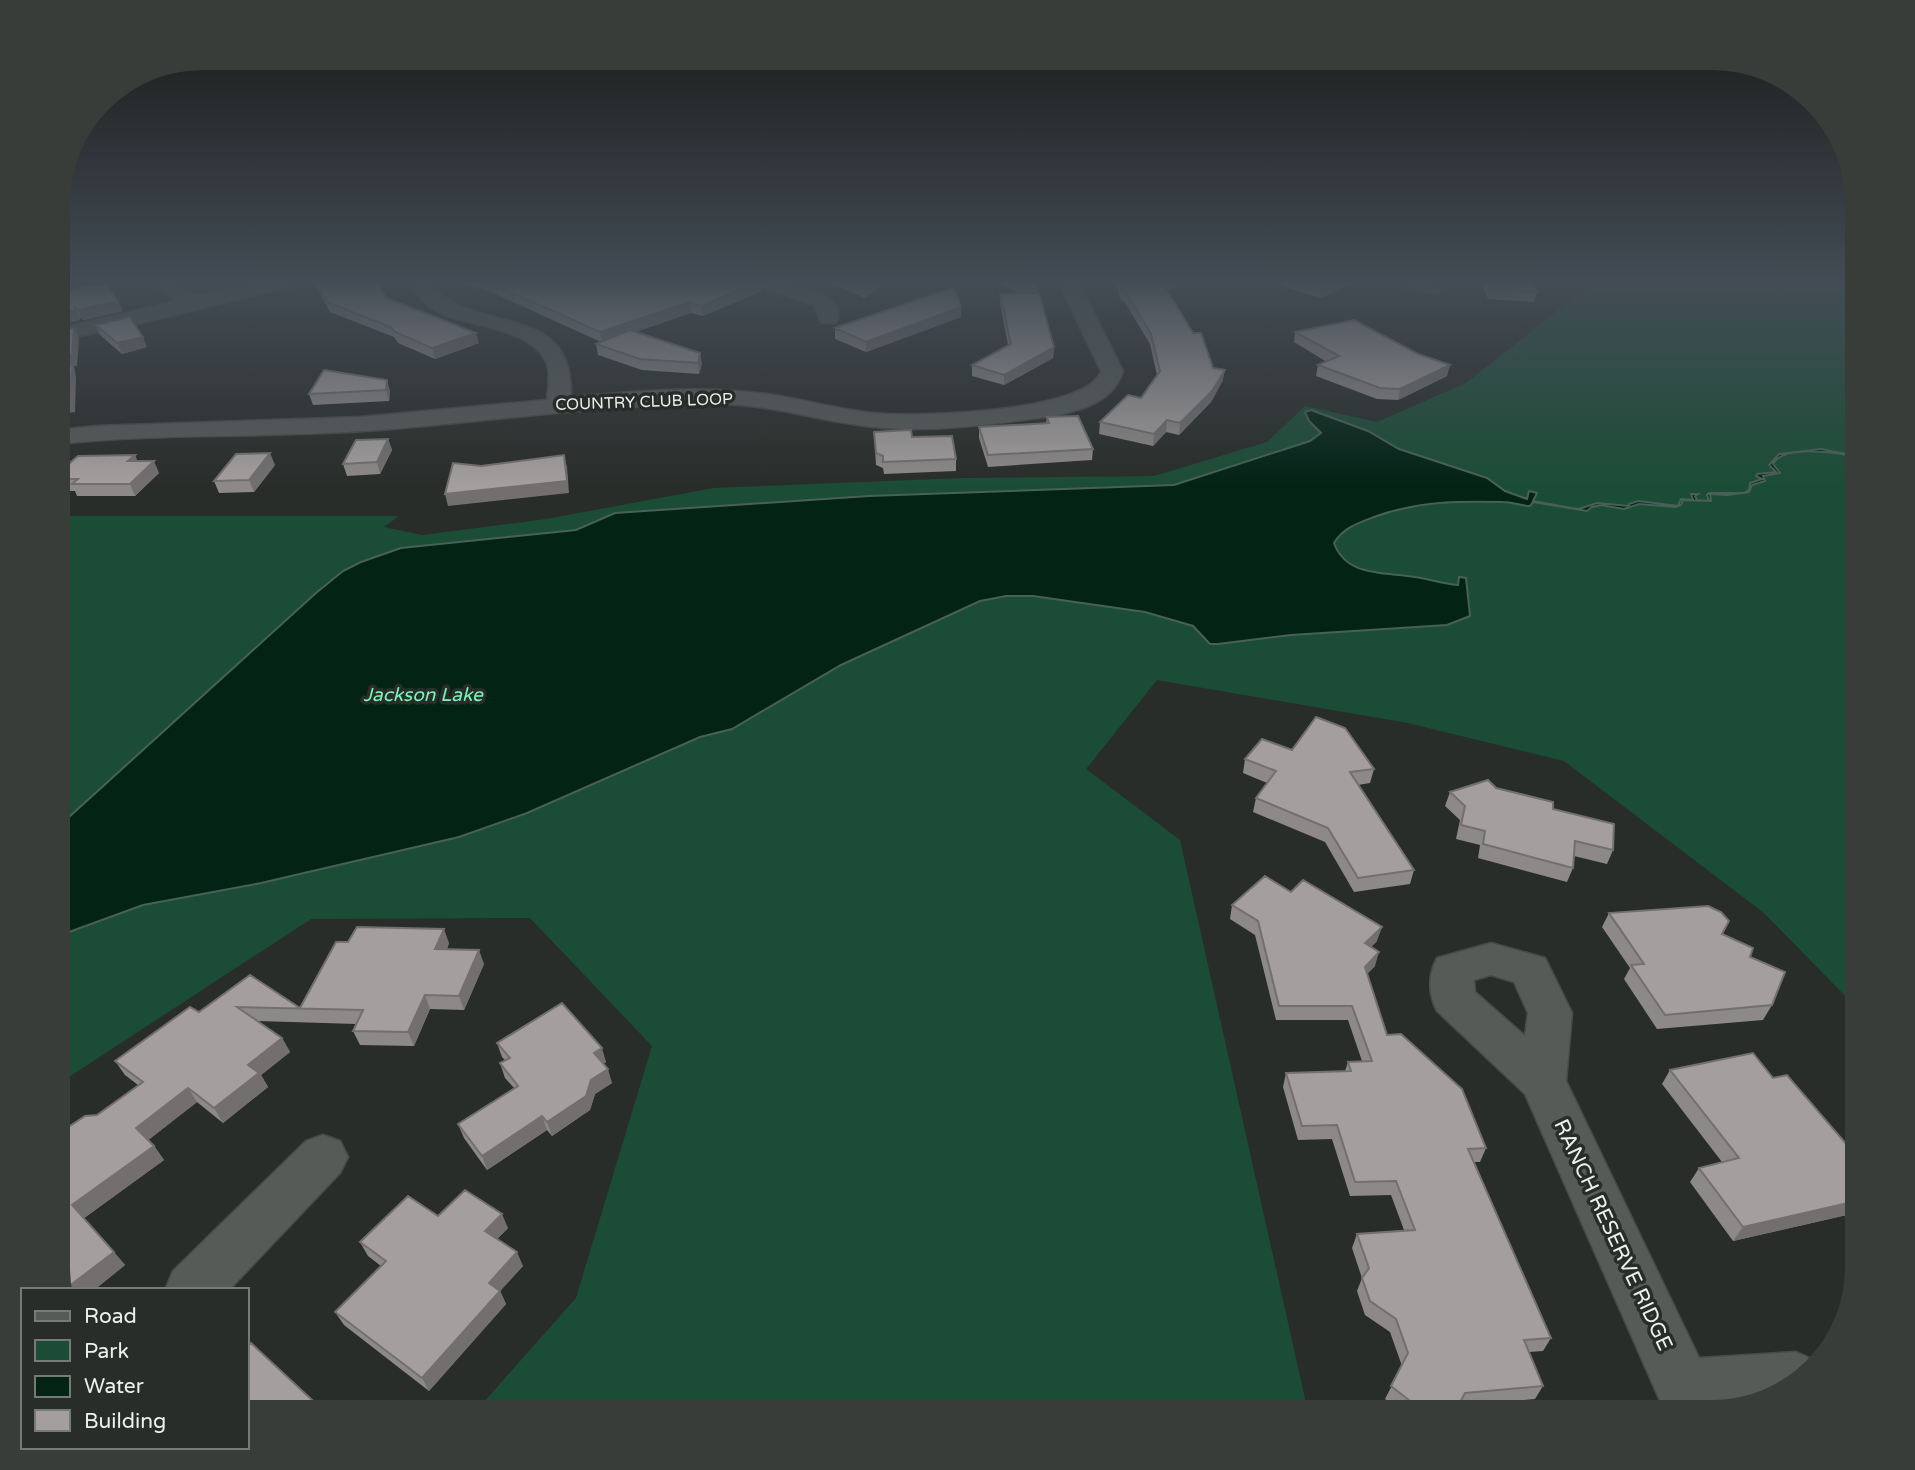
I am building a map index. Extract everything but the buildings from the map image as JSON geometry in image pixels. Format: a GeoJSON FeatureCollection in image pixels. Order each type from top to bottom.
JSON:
{"type":"FeatureCollection","features":[{"type":"Feature","properties":{"kind":"street"},"geometry":{"type":"LineString","coordinates":[[546,348],[556,361],[559,371],[559,405]]}},
{"type":"Feature","properties":{"kind":"street","name":"COUNTRY CLUB LOOP"},"geometry":{"type":"LineString","coordinates":[[70,436],[187,428],[362,424],[559,405],[724,397],[766,401],[885,421],[959,419],[1066,405],[1101,389],[1112,371],[1101,348]]}},
{"type":"Feature","properties":{"kind":"street","name":"RANCH RESERVE RIDGE"},"geometry":{"type":"LineString","coordinates":[[1544,1082],[1689,1400],[1773,1385]]}},
{"type":"Feature","properties":{"kind":"street"},"geometry":{"type":"LineString","coordinates":[[194,1288],[323,1157]]}},
{"type":"Feature","properties":{"kind":"green space"},"geometry":{"type":"Polygon","coordinates":[[[1511,348],[1845,348],[1845,996],[1764,913],[1564,761],[1408,723],[1157,680],[1086,769],[1180,840],[1305,1400],[486,1400],[576,1298],[652,1046],[530,918],[311,919],[70,1076],[70,516],[399,516],[384,527],[422,535],[546,519],[714,488],[962,478],[1154,476],[1267,442],[1305,406],[1377,422],[1466,383],[1511,348]]]}},
{"type":"Feature","properties":{"kind":"water","name":"Jackson Lake"},"geometry":{"type":"Polygon","coordinates":[[[1311,410],[1368,431],[1399,449],[1487,478],[1505,491],[1527,499],[1529,491],[1537,493],[1533,501],[1579,509],[1597,503],[1629,506],[1638,501],[1678,506],[1639,504],[1624,509],[1601,505],[1587,511],[1533,502],[1530,506],[1503,502],[1438,503],[1374,517],[1351,527],[1334,543],[1348,562],[1368,571],[1458,585],[1459,577],[1466,578],[1470,616],[1447,625],[1291,635],[1210,644],[1193,626],[1145,612],[1033,596],[1006,596],[980,601],[841,665],[732,729],[700,737],[527,813],[459,837],[261,883],[143,905],[70,932],[70,816],[316,593],[343,571],[361,562],[401,548],[576,530],[615,513],[869,496],[1174,485],[1310,441],[1321,433],[1309,421],[1305,412],[1311,410]]]}},
{"type":"Feature","properties":{"kind":"water"},"geometry":{"type":"Polygon","coordinates":[[[1821,449],[1845,454],[1812,451],[1788,454],[1773,464],[1780,473],[1763,476],[1765,481],[1752,485],[1749,492],[1745,493],[1749,490],[1750,483],[1762,479],[1756,476],[1757,474],[1776,472],[1769,465],[1779,454],[1821,449]]]}},
{"type":"Feature","properties":{"kind":"water"},"geometry":{"type":"Polygon","coordinates":[[[1709,493],[1742,493],[1710,494],[1709,501],[1709,493]]]}},
{"type":"Feature","properties":{"kind":"water"},"geometry":{"type":"Polygon","coordinates":[[[1691,494],[1698,494],[1695,496],[1697,500],[1708,501],[1683,500],[1678,506],[1681,499],[1693,500],[1691,494]]]}}]}
